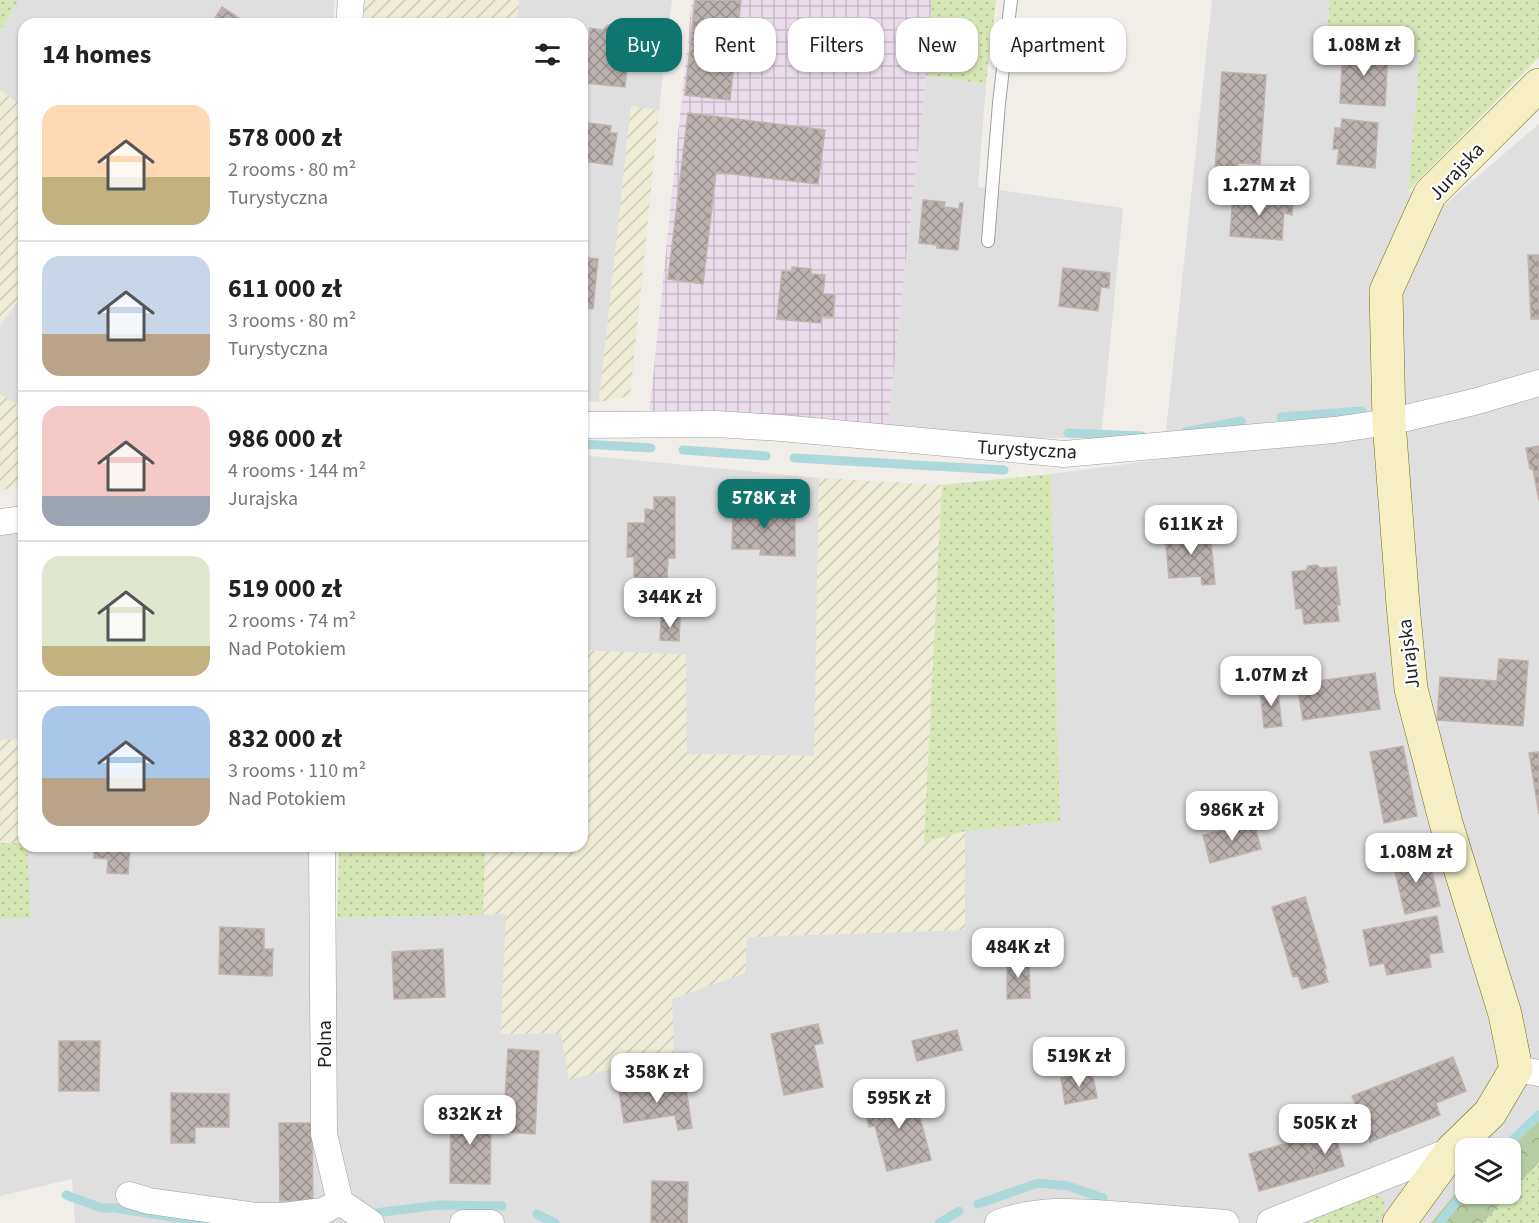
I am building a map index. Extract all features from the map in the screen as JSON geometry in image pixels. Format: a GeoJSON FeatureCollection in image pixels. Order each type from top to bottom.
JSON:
{"type":"FeatureCollection","features":[{"type":"Feature","properties":{"kind":"street"},"geometry":{"type":"LineString","coordinates":[[350,18],[351,0]]}},
{"type":"Feature","properties":{"kind":"street","name":"Jurajska"},"geometry":{"type":"LineString","coordinates":[[1399,1223],[1452,1150],[1490,1113],[1527,1071],[1505,1014],[1446,823],[1411,689],[1402,605],[1389,422],[1386,291],[1430,194],[1539,85]]}},
{"type":"Feature","properties":{"kind":"street","name":"Turystyczna"},"geometry":{"type":"LineString","coordinates":[[588,425],[716,424],[1064,454],[1334,430],[1389,422],[1474,402],[1539,383]]}},
{"type":"Feature","properties":{"kind":"street"},"geometry":{"type":"LineString","coordinates":[[0,522],[18,520]]}},
{"type":"Feature","properties":{"kind":"street","name":"Polna"},"geometry":{"type":"LineString","coordinates":[[322,852],[324,1134],[340,1202]]}},
{"type":"Feature","properties":{"kind":"street"},"geometry":{"type":"LineString","coordinates":[[1263,1223],[1271,1223],[1452,1150]]}},
{"type":"Feature","properties":{"kind":"street"},"geometry":{"type":"LineString","coordinates":[[129,1195],[148,1201],[256,1216],[283,1216],[323,1211],[340,1202],[371,1223]]}},
{"type":"Feature","properties":{"kind":"street"},"geometry":{"type":"LineString","coordinates":[[998,1223],[1015,1216],[1067,1210],[1226,1223]]}},
{"type":"Feature","properties":{"kind":"street"},"geometry":{"type":"LineString","coordinates":[[463,1223],[491,1223]]}},
{"type":"Feature","properties":{"kind":"lane"},"geometry":{"type":"LineString","coordinates":[[988,241],[1011,0]]}},
{"type":"Feature","properties":{"kind":"shaded area"},"geometry":{"type":"Polygon","coordinates":[[[19,0],[335,0],[334,18],[18,18],[18,103],[0,90],[0,31],[19,0]]]}},
{"type":"Feature","properties":{"kind":"shaded area"},"geometry":{"type":"Polygon","coordinates":[[[365,0],[519,0],[517,18],[363,18],[365,0]]]}},
{"type":"Feature","properties":{"kind":"shaded area"},"geometry":{"type":"Polygon","coordinates":[[[519,0],[672,0],[670,18],[606,18],[606,72],[663,72],[659,110],[631,107],[599,402],[588,401],[588,18],[517,18],[519,0]]]}},
{"type":"Feature","properties":{"kind":"shaded area"},"geometry":{"type":"Polygon","coordinates":[[[692,0],[932,0],[931,18],[896,18],[896,72],[926,72],[887,432],[649,416],[692,0]]]}},
{"type":"Feature","properties":{"kind":"shaded area"},"geometry":{"type":"Polygon","coordinates":[[[1212,0],[1330,0],[1327,36],[1420,53],[1408,191],[1442,207],[1539,124],[1539,1121],[1518,1138],[1455,1138],[1455,1194],[1431,1223],[75,1223],[72,1179],[0,1196],[0,919],[31,918],[27,852],[313,852],[309,919],[506,914],[501,1034],[561,1033],[570,1080],[672,999],[745,973],[746,937],[965,930],[965,831],[1060,822],[1051,474],[1172,458],[1166,431],[1212,0]]]}},
{"type":"Feature","properties":{"kind":"shaded area"},"geometry":{"type":"Polygon","coordinates":[[[926,75],[986,84],[978,187],[1123,208],[1101,438],[1012,438],[887,432],[926,75]]]}},
{"type":"Feature","properties":{"kind":"shaded area"},"geometry":{"type":"Polygon","coordinates":[[[0,90],[18,103],[18,300],[0,326],[0,90]]]}},
{"type":"Feature","properties":{"kind":"shaded area"},"geometry":{"type":"Polygon","coordinates":[[[631,106],[659,110],[630,396],[599,402],[631,106]]]}},
{"type":"Feature","properties":{"kind":"shaded area"},"geometry":{"type":"Polygon","coordinates":[[[18,300],[18,406],[0,394],[0,326],[18,300]]]}},
{"type":"Feature","properties":{"kind":"shaded area"},"geometry":{"type":"Polygon","coordinates":[[[0,394],[18,406],[18,488],[0,490],[0,394]]]}},
{"type":"Feature","properties":{"kind":"shaded area"},"geometry":{"type":"Polygon","coordinates":[[[588,456],[819,478],[815,756],[686,754],[686,655],[588,650],[588,456]]]}},
{"type":"Feature","properties":{"kind":"shaded area"},"geometry":{"type":"Polygon","coordinates":[[[819,478],[942,485],[924,841],[965,831],[965,930],[747,937],[745,973],[672,999],[674,1052],[569,1080],[561,1033],[501,1034],[506,914],[483,915],[485,852],[588,852],[588,650],[686,655],[687,754],[814,756],[819,478]]]}},
{"type":"Feature","properties":{"kind":"shaded area"},"geometry":{"type":"Polygon","coordinates":[[[18,533],[18,739],[0,740],[0,535],[18,533]]]}},
{"type":"Feature","properties":{"kind":"shaded area"},"geometry":{"type":"Polygon","coordinates":[[[18,739],[18,843],[0,843],[0,740],[18,739]]]}},
{"type":"Feature","properties":{"kind":"green space"},"geometry":{"type":"Polygon","coordinates":[[[0,0],[19,0],[0,31],[0,0]]]}},
{"type":"Feature","properties":{"kind":"green space"},"geometry":{"type":"Polygon","coordinates":[[[932,0],[996,0],[994,18],[990,18],[990,50],[986,84],[926,75],[926,72],[978,72],[978,18],[931,18],[932,0]]]}},
{"type":"Feature","properties":{"kind":"green space"},"geometry":{"type":"Polygon","coordinates":[[[1330,0],[1539,0],[1539,57],[1408,191],[1420,53],[1327,36],[1330,0]]]}},
{"type":"Feature","properties":{"kind":"green space"},"geometry":{"type":"Polygon","coordinates":[[[1051,474],[1060,822],[965,831],[924,842],[942,485],[1051,474]]]}},
{"type":"Feature","properties":{"kind":"green space"},"geometry":{"type":"Polygon","coordinates":[[[0,843],[18,843],[18,852],[27,852],[31,918],[0,919],[0,843]]]}},
{"type":"Feature","properties":{"kind":"green space"},"geometry":{"type":"Polygon","coordinates":[[[339,852],[485,852],[483,915],[337,918],[339,852]]]}},
{"type":"Feature","properties":{"kind":"green space"},"geometry":{"type":"Polygon","coordinates":[[[1539,1121],[1539,1162],[1521,1181],[1521,1138],[1518,1138],[1539,1121]]]}},
{"type":"Feature","properties":{"kind":"green space"},"geometry":{"type":"Polygon","coordinates":[[[1539,1162],[1539,1223],[1483,1223],[1500,1204],[1521,1204],[1521,1181],[1539,1162]]]}},
{"type":"Feature","properties":{"kind":"green space"},"geometry":{"type":"Polygon","coordinates":[[[1373,1193],[1384,1200],[1384,1212],[1379,1223],[1310,1223],[1311,1216],[1373,1193]]]}},
{"type":"Feature","properties":{"kind":"green space"},"geometry":{"type":"Polygon","coordinates":[[[1455,1194],[1455,1204],[1500,1204],[1483,1223],[1431,1223],[1455,1194]]]}},
{"type":"Feature","properties":{"kind":"building"},"geometry":{"type":"Polygon","coordinates":[[[695,0],[741,0],[739,18],[694,18],[694,72],[733,72],[730,100],[685,95],[695,0]]]}},
{"type":"Feature","properties":{"kind":"building"},"geometry":{"type":"Polygon","coordinates":[[[222,7],[239,18],[215,18],[222,7]]]}},
{"type":"Feature","properties":{"kind":"building"},"geometry":{"type":"Polygon","coordinates":[[[606,27],[606,72],[627,72],[625,87],[588,83],[590,28],[603,30],[606,27]]]}},
{"type":"Feature","properties":{"kind":"building"},"geometry":{"type":"Polygon","coordinates":[[[1343,48],[1388,51],[1385,106],[1340,103],[1343,48]]]}},
{"type":"Feature","properties":{"kind":"building"},"geometry":{"type":"Polygon","coordinates":[[[1222,72],[1266,75],[1260,164],[1238,163],[1236,186],[1214,185],[1222,72]]]}},
{"type":"Feature","properties":{"kind":"building"},"geometry":{"type":"Polygon","coordinates":[[[688,113],[825,130],[818,184],[716,172],[703,284],[668,279],[688,113]]]}},
{"type":"Feature","properties":{"kind":"building"},"geometry":{"type":"Polygon","coordinates":[[[1342,119],[1378,123],[1375,168],[1337,164],[1339,149],[1333,149],[1335,128],[1341,128],[1342,119]]]}},
{"type":"Feature","properties":{"kind":"building"},"geometry":{"type":"Polygon","coordinates":[[[588,123],[611,126],[610,133],[617,133],[612,165],[588,162],[588,123]]]}},
{"type":"Feature","properties":{"kind":"building"},"geometry":{"type":"Polygon","coordinates":[[[1233,194],[1293,200],[1292,215],[1284,213],[1282,240],[1230,236],[1233,194]]]}},
{"type":"Feature","properties":{"kind":"building"},"geometry":{"type":"Polygon","coordinates":[[[923,200],[945,202],[944,207],[959,209],[960,203],[963,203],[958,250],[919,243],[923,200]]]}},
{"type":"Feature","properties":{"kind":"building"},"geometry":{"type":"Polygon","coordinates":[[[1528,255],[1539,255],[1539,319],[1531,319],[1528,255]]]}},
{"type":"Feature","properties":{"kind":"building"},"geometry":{"type":"Polygon","coordinates":[[[588,258],[598,259],[593,309],[588,309],[588,258]]]}},
{"type":"Feature","properties":{"kind":"building"},"geometry":{"type":"Polygon","coordinates":[[[792,267],[811,269],[811,274],[825,275],[823,294],[835,295],[833,317],[821,316],[821,323],[777,319],[782,271],[792,272],[792,267]]]}},
{"type":"Feature","properties":{"kind":"building"},"geometry":{"type":"Polygon","coordinates":[[[1063,268],[1110,273],[1109,288],[1101,287],[1098,311],[1059,306],[1063,268]]]}},
{"type":"Feature","properties":{"kind":"building"},"geometry":{"type":"Polygon","coordinates":[[[1539,446],[1539,501],[1526,448],[1539,446]]]}},
{"type":"Feature","properties":{"kind":"building"},"geometry":{"type":"Polygon","coordinates":[[[654,497],[675,497],[675,558],[668,558],[667,578],[634,577],[634,557],[627,557],[628,523],[645,523],[645,509],[654,510],[654,497]]]}},
{"type":"Feature","properties":{"kind":"building"},"geometry":{"type":"Polygon","coordinates":[[[749,501],[765,501],[765,509],[779,510],[779,513],[795,513],[795,556],[760,555],[761,549],[732,549],[733,509],[748,509],[749,501]]]}},
{"type":"Feature","properties":{"kind":"building"},"geometry":{"type":"Polygon","coordinates":[[[1210,531],[1215,584],[1202,585],[1201,576],[1169,578],[1165,535],[1210,531]]]}},
{"type":"Feature","properties":{"kind":"building"},"geometry":{"type":"Polygon","coordinates":[[[1317,565],[1320,568],[1336,567],[1340,605],[1337,605],[1339,621],[1304,624],[1302,608],[1296,609],[1292,572],[1306,570],[1308,566],[1317,565]]]}},
{"type":"Feature","properties":{"kind":"building"},"geometry":{"type":"Polygon","coordinates":[[[661,617],[680,618],[679,641],[660,640],[661,617]]]}},
{"type":"Feature","properties":{"kind":"building"},"geometry":{"type":"Polygon","coordinates":[[[1499,659],[1528,661],[1523,726],[1437,720],[1440,677],[1497,681],[1499,659]]]}},
{"type":"Feature","properties":{"kind":"building"},"geometry":{"type":"Polygon","coordinates":[[[1375,673],[1380,709],[1303,720],[1297,684],[1375,673]]]}},
{"type":"Feature","properties":{"kind":"building"},"geometry":{"type":"Polygon","coordinates":[[[1277,686],[1282,726],[1264,728],[1260,689],[1277,686]]]}},
{"type":"Feature","properties":{"kind":"building"},"geometry":{"type":"Polygon","coordinates":[[[1403,746],[1417,816],[1384,823],[1370,752],[1403,746]]]}},
{"type":"Feature","properties":{"kind":"building"},"geometry":{"type":"Polygon","coordinates":[[[1539,752],[1539,814],[1529,753],[1539,752]]]}},
{"type":"Feature","properties":{"kind":"building"},"geometry":{"type":"Polygon","coordinates":[[[1254,822],[1261,849],[1210,863],[1203,835],[1254,822]]]}},
{"type":"Feature","properties":{"kind":"building"},"geometry":{"type":"Polygon","coordinates":[[[94,852],[130,852],[128,874],[107,873],[108,859],[94,858],[94,852]]]}},
{"type":"Feature","properties":{"kind":"building"},"geometry":{"type":"Polygon","coordinates":[[[1428,855],[1440,906],[1405,914],[1393,863],[1428,855]]]}},
{"type":"Feature","properties":{"kind":"building"},"geometry":{"type":"Polygon","coordinates":[[[1305,897],[1328,982],[1302,989],[1298,976],[1293,977],[1272,907],[1305,897]]]}},
{"type":"Feature","properties":{"kind":"building"},"geometry":{"type":"Polygon","coordinates":[[[1437,916],[1443,952],[1429,954],[1431,967],[1387,975],[1384,963],[1370,966],[1363,930],[1437,916]]]}},
{"type":"Feature","properties":{"kind":"building"},"geometry":{"type":"Polygon","coordinates":[[[220,927],[264,929],[264,949],[273,949],[272,976],[219,974],[220,927]]]}},
{"type":"Feature","properties":{"kind":"building"},"geometry":{"type":"Polygon","coordinates":[[[443,949],[445,997],[394,999],[392,952],[443,949]]]}},
{"type":"Feature","properties":{"kind":"building"},"geometry":{"type":"Polygon","coordinates":[[[1007,959],[1029,959],[1030,998],[1007,999],[1007,959]]]}},
{"type":"Feature","properties":{"kind":"building"},"geometry":{"type":"Polygon","coordinates":[[[818,1024],[823,1043],[814,1045],[823,1087],[784,1095],[771,1034],[818,1024]]]}},
{"type":"Feature","properties":{"kind":"building"},"geometry":{"type":"Polygon","coordinates":[[[957,1030],[962,1050],[917,1061],[912,1041],[957,1030]]]}},
{"type":"Feature","properties":{"kind":"building"},"geometry":{"type":"Polygon","coordinates":[[[59,1041],[100,1041],[99,1091],[59,1091],[59,1041]]]}},
{"type":"Feature","properties":{"kind":"building"},"geometry":{"type":"Polygon","coordinates":[[[508,1049],[539,1051],[535,1134],[503,1132],[508,1049]]]}},
{"type":"Feature","properties":{"kind":"building"},"geometry":{"type":"Polygon","coordinates":[[[1453,1057],[1466,1091],[1436,1103],[1440,1115],[1370,1142],[1368,1137],[1363,1139],[1359,1128],[1364,1126],[1352,1096],[1453,1057]]]}},
{"type":"Feature","properties":{"kind":"building"},"geometry":{"type":"Polygon","coordinates":[[[1092,1072],[1097,1098],[1065,1104],[1061,1078],[1092,1072]]]}},
{"type":"Feature","properties":{"kind":"building"},"geometry":{"type":"Polygon","coordinates":[[[685,1081],[692,1128],[678,1130],[675,1115],[624,1123],[619,1091],[685,1081]]]}},
{"type":"Feature","properties":{"kind":"building"},"geometry":{"type":"Polygon","coordinates":[[[913,1090],[931,1160],[887,1171],[875,1126],[869,1127],[863,1103],[913,1090]]]}},
{"type":"Feature","properties":{"kind":"building"},"geometry":{"type":"Polygon","coordinates":[[[171,1093],[229,1094],[229,1127],[195,1127],[195,1143],[171,1143],[171,1093]]]}},
{"type":"Feature","properties":{"kind":"building"},"geometry":{"type":"Polygon","coordinates":[[[451,1104],[479,1104],[479,1122],[491,1122],[490,1184],[450,1183],[451,1104]]]}},
{"type":"Feature","properties":{"kind":"building"},"geometry":{"type":"Polygon","coordinates":[[[1333,1116],[1340,1138],[1336,1136],[1315,1142],[1310,1123],[1333,1116]]]}},
{"type":"Feature","properties":{"kind":"building"},"geometry":{"type":"Polygon","coordinates":[[[279,1123],[312,1123],[313,1201],[280,1201],[279,1123]]]}},
{"type":"Feature","properties":{"kind":"building"},"geometry":{"type":"Polygon","coordinates":[[[1336,1136],[1344,1166],[1316,1175],[1306,1138],[1313,1137],[1315,1142],[1336,1136]]]}},
{"type":"Feature","properties":{"kind":"building"},"geometry":{"type":"Polygon","coordinates":[[[1306,1138],[1316,1175],[1259,1191],[1249,1154],[1306,1138]]]}},
{"type":"Feature","properties":{"kind":"building"},"geometry":{"type":"Polygon","coordinates":[[[652,1181],[688,1182],[687,1223],[651,1223],[652,1181]]]}},
{"type":"Feature","properties":{"kind":"waterway"},"geometry":{"type":"LineString","coordinates":[[1281,417],[1362,411]]}},
{"type":"Feature","properties":{"kind":"waterway"},"geometry":{"type":"LineString","coordinates":[[1185,432],[1241,421]]}},
{"type":"Feature","properties":{"kind":"waterway"},"geometry":{"type":"LineString","coordinates":[[1068,433],[1142,436]]}},
{"type":"Feature","properties":{"kind":"waterway"},"geometry":{"type":"LineString","coordinates":[[588,444],[651,448]]}},
{"type":"Feature","properties":{"kind":"waterway"},"geometry":{"type":"LineString","coordinates":[[683,450],[766,456]]}},
{"type":"Feature","properties":{"kind":"waterway"},"geometry":{"type":"LineString","coordinates":[[794,458],[1004,470]]}},
{"type":"Feature","properties":{"kind":"waterway"},"geometry":{"type":"LineString","coordinates":[[1515,1138],[1539,1115]]}},
{"type":"Feature","properties":{"kind":"waterway"},"geometry":{"type":"LineString","coordinates":[[978,1204],[1038,1183],[1068,1186],[1103,1198]]}},
{"type":"Feature","properties":{"kind":"waterway"},"geometry":{"type":"LineString","coordinates":[[66,1195],[102,1208],[115,1208],[209,1223]]}},
{"type":"Feature","properties":{"kind":"waterway"},"geometry":{"type":"LineString","coordinates":[[1440,1223],[1455,1203]]}},
{"type":"Feature","properties":{"kind":"waterway"},"geometry":{"type":"LineString","coordinates":[[375,1213],[439,1205],[502,1206]]}},
{"type":"Feature","properties":{"kind":"waterway"},"geometry":{"type":"LineString","coordinates":[[939,1223],[959,1211]]}},
{"type":"Feature","properties":{"kind":"waterway"},"geometry":{"type":"LineString","coordinates":[[537,1214],[555,1223]]}}]}
